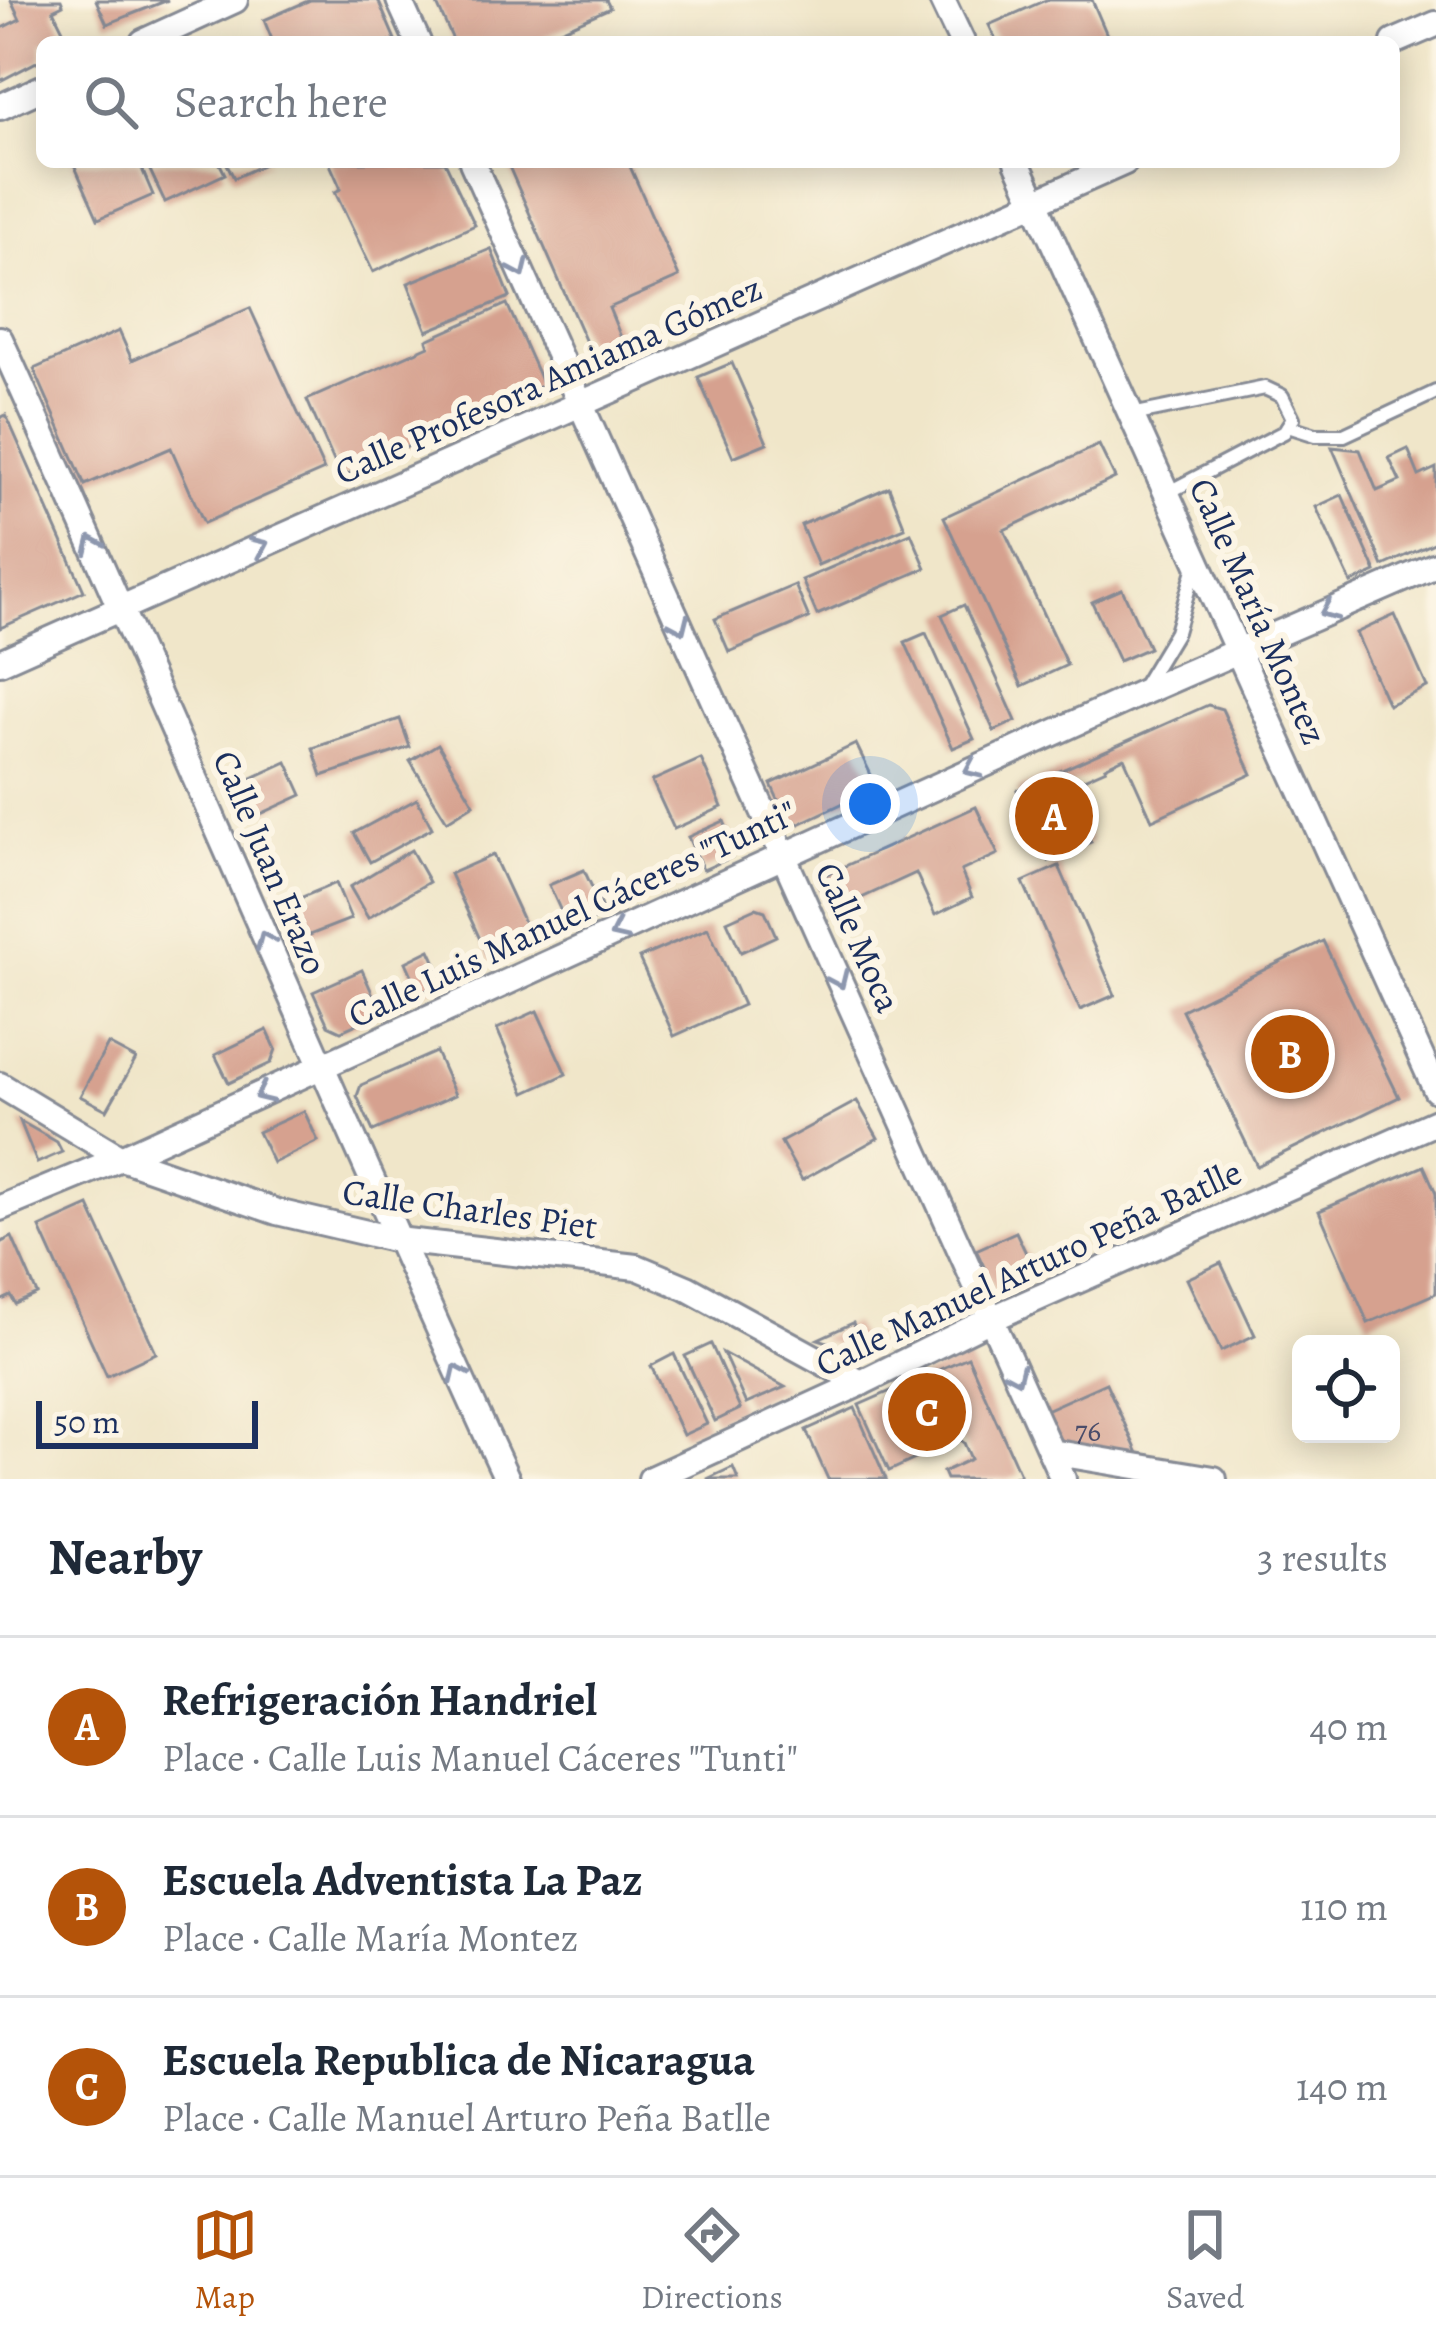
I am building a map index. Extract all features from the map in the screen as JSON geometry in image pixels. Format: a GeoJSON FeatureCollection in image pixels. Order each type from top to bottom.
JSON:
{"type":"FeatureCollection","features":[{"type":"Feature","properties":{"kind":"street"},"geometry":{"type":"LineString","coordinates":[[156,36],[236,0]]}},
{"type":"Feature","properties":{"kind":"street"},"geometry":{"type":"LineString","coordinates":[[399,0],[415,36]]}},
{"type":"Feature","properties":{"kind":"street"},"geometry":{"type":"LineString","coordinates":[[942,0],[959,36]]}},
{"type":"Feature","properties":{"kind":"street"},"geometry":{"type":"LineString","coordinates":[[1400,40],[1436,24]]}},
{"type":"Feature","properties":{"kind":"street"},"geometry":{"type":"LineString","coordinates":[[0,107],[36,91]]}},
{"type":"Feature","properties":{"kind":"street","name":"Calle Moca"},"geometry":{"type":"LineString","coordinates":[[475,168],[1063,1479]]}},
{"type":"Feature","properties":{"kind":"street","name":"Calle María Montez"},"geometry":{"type":"LineString","coordinates":[[1020,168],[1436,1090]]}},
{"type":"Feature","properties":{"kind":"street","name":"Calle Profesora Amiama Gómez"},"geometry":{"type":"LineString","coordinates":[[0,662],[1112,168]]}},
{"type":"Feature","properties":{"kind":"street","name":"Calle Juan Erazo"},"geometry":{"type":"LineString","coordinates":[[0,339],[507,1479]]}},
{"type":"Feature","properties":{"kind":"street","name":"Calle Luis Manuel Cáceres \"Tunti\""},"geometry":{"type":"LineString","coordinates":[[0,1208],[321,1069],[1138,694],[1436,565]]}},
{"type":"Feature","properties":{"kind":"street","name":"Calle Charles Piet"},"geometry":{"type":"LineString","coordinates":[[0,1084],[121,1158],[277,1212],[397,1240],[637,1267],[687,1288],[861,1383]]}},
{"type":"Feature","properties":{"kind":"street","name":"Calle Manuel Arturo Peña Batlle"},"geometry":{"type":"LineString","coordinates":[[652,1479],[991,1319],[1436,1122]]}},
{"type":"Feature","properties":{"kind":"street"},"geometry":{"type":"LineString","coordinates":[[1051,1452],[1214,1479]]}},
{"type":"Feature","properties":{"kind":"lane"},"geometry":{"type":"LineString","coordinates":[[1132,416],[1265,388],[1282,396],[1293,418],[1284,432],[1166,493]]}},
{"type":"Feature","properties":{"kind":"lane"},"geometry":{"type":"LineString","coordinates":[[1288,426],[1316,435],[1344,435],[1436,392]]}},
{"type":"Feature","properties":{"kind":"lane"},"geometry":{"type":"LineString","coordinates":[[1138,694],[1176,632],[1197,560]]}},
{"type":"Feature","properties":{"kind":"building"},"geometry":{"type":"Polygon","coordinates":[[[11,0],[61,0],[63,5],[53,10],[66,36],[36,36],[36,62],[0,81],[0,29],[20,19],[11,0]]]}},
{"type":"Feature","properties":{"kind":"building"},"geometry":{"type":"Polygon","coordinates":[[[96,0],[168,0],[107,24],[96,0]]]}},
{"type":"Feature","properties":{"kind":"building"},"geometry":{"type":"Polygon","coordinates":[[[310,0],[378,0],[393,36],[271,36],[264,20],[310,0]]]}},
{"type":"Feature","properties":{"kind":"building"},"geometry":{"type":"Polygon","coordinates":[[[435,0],[606,0],[610,8],[547,36],[451,36],[435,0]]]}},
{"type":"Feature","properties":{"kind":"building"},"geometry":{"type":"Polygon","coordinates":[[[1046,0],[1092,0],[1107,36],[994,36],[989,25],[1046,0]]]}},
{"type":"Feature","properties":{"kind":"building"},"geometry":{"type":"Polygon","coordinates":[[[76,168],[142,168],[153,195],[98,219],[76,168]]]}},
{"type":"Feature","properties":{"kind":"building"},"geometry":{"type":"Polygon","coordinates":[[[149,168],[222,168],[225,174],[165,202],[149,168]]]}},
{"type":"Feature","properties":{"kind":"building"},"geometry":{"type":"Polygon","coordinates":[[[229,168],[256,168],[234,178],[229,168]]]}},
{"type":"Feature","properties":{"kind":"building"},"geometry":{"type":"Polygon","coordinates":[[[332,168],[448,168],[475,225],[373,272],[335,192],[341,189],[332,168]]]}},
{"type":"Feature","properties":{"kind":"building"},"geometry":{"type":"Polygon","coordinates":[[[510,168],[631,168],[679,277],[609,308],[627,352],[596,365],[510,168]]]}},
{"type":"Feature","properties":{"kind":"building"},"geometry":{"type":"Polygon","coordinates":[[[491,249],[510,297],[427,331],[408,283],[491,249]]]}},
{"type":"Feature","properties":{"kind":"building"},"geometry":{"type":"Polygon","coordinates":[[[507,304],[543,385],[341,477],[307,400],[429,346],[427,340],[507,304]]]}},
{"type":"Feature","properties":{"kind":"building"},"geometry":{"type":"Polygon","coordinates":[[[250,308],[324,470],[204,523],[171,448],[85,485],[34,369],[119,331],[132,360],[250,308]]]}},
{"type":"Feature","properties":{"kind":"building"},"geometry":{"type":"Polygon","coordinates":[[[732,363],[767,443],[733,457],[698,377],[732,363]]]}},
{"type":"Feature","properties":{"kind":"building"},"geometry":{"type":"Polygon","coordinates":[[[6,415],[84,591],[0,628],[0,418],[6,415]]]}},
{"type":"Feature","properties":{"kind":"building"},"geometry":{"type":"Polygon","coordinates":[[[1099,445],[1115,478],[1004,530],[1067,665],[1022,686],[944,517],[1099,445]]]}},
{"type":"Feature","properties":{"kind":"building"},"geometry":{"type":"Polygon","coordinates":[[[1332,447],[1360,450],[1377,491],[1400,481],[1389,458],[1408,449],[1419,476],[1436,468],[1436,542],[1383,566],[1332,447]]]}},
{"type":"Feature","properties":{"kind":"building"},"geometry":{"type":"Polygon","coordinates":[[[889,487],[905,528],[818,565],[801,525],[889,487]]]}},
{"type":"Feature","properties":{"kind":"building"},"geometry":{"type":"Polygon","coordinates":[[[1342,495],[1376,572],[1351,583],[1316,507],[1342,495]]]}},
{"type":"Feature","properties":{"kind":"building"},"geometry":{"type":"Polygon","coordinates":[[[911,533],[926,568],[817,615],[802,580],[911,533]]]}},
{"type":"Feature","properties":{"kind":"building"},"geometry":{"type":"Polygon","coordinates":[[[795,585],[809,618],[729,652],[715,619],[795,585]]]}},
{"type":"Feature","properties":{"kind":"building"},"geometry":{"type":"Polygon","coordinates":[[[1122,589],[1149,648],[1119,661],[1092,602],[1122,589]]]}},
{"type":"Feature","properties":{"kind":"building"},"geometry":{"type":"Polygon","coordinates":[[[964,605],[1016,721],[994,731],[942,615],[964,605]]]}},
{"type":"Feature","properties":{"kind":"building"},"geometry":{"type":"Polygon","coordinates":[[[1395,615],[1427,687],[1388,705],[1356,633],[1395,615]]]}},
{"type":"Feature","properties":{"kind":"building"},"geometry":{"type":"Polygon","coordinates":[[[926,633],[974,739],[953,748],[905,642],[926,633]]]}},
{"type":"Feature","properties":{"kind":"building"},"geometry":{"type":"Polygon","coordinates":[[[1208,705],[1222,709],[1252,774],[1152,820],[1124,758],[1066,787],[1091,842],[1049,861],[1017,790],[1208,705]]]}},
{"type":"Feature","properties":{"kind":"building"},"geometry":{"type":"Polygon","coordinates":[[[400,719],[410,747],[322,776],[313,748],[400,719]]]}},
{"type":"Feature","properties":{"kind":"building"},"geometry":{"type":"Polygon","coordinates":[[[438,744],[474,804],[447,821],[410,761],[438,744]]]}},
{"type":"Feature","properties":{"kind":"building"},"geometry":{"type":"Polygon","coordinates":[[[856,744],[877,787],[799,824],[786,817],[771,784],[856,744]]]}},
{"type":"Feature","properties":{"kind":"building"},"geometry":{"type":"Polygon","coordinates":[[[701,759],[722,807],[674,829],[652,781],[701,759]]]}},
{"type":"Feature","properties":{"kind":"building"},"geometry":{"type":"Polygon","coordinates":[[[287,762],[302,795],[254,817],[239,784],[287,762]]]}},
{"type":"Feature","properties":{"kind":"building"},"geometry":{"type":"Polygon","coordinates":[[[417,799],[432,828],[370,862],[354,833],[417,799]]]}},
{"type":"Feature","properties":{"kind":"building"},"geometry":{"type":"Polygon","coordinates":[[[976,807],[998,854],[961,871],[972,897],[935,915],[916,873],[831,912],[819,887],[821,877],[976,807]]]}},
{"type":"Feature","properties":{"kind":"building"},"geometry":{"type":"Polygon","coordinates":[[[724,821],[735,847],[732,857],[703,870],[688,837],[724,821]]]}},
{"type":"Feature","properties":{"kind":"building"},"geometry":{"type":"Polygon","coordinates":[[[411,850],[429,882],[368,918],[350,887],[411,850]]]}},
{"type":"Feature","properties":{"kind":"building"},"geometry":{"type":"Polygon","coordinates":[[[493,855],[533,942],[490,961],[450,874],[493,855]]]}},
{"type":"Feature","properties":{"kind":"building"},"geometry":{"type":"Polygon","coordinates":[[[1059,866],[1115,995],[1080,1010],[1023,882],[1059,866]]]}},
{"type":"Feature","properties":{"kind":"building"},"geometry":{"type":"Polygon","coordinates":[[[584,870],[605,915],[570,931],[549,885],[584,870]]]}},
{"type":"Feature","properties":{"kind":"building"},"geometry":{"type":"Polygon","coordinates":[[[336,883],[351,919],[302,938],[288,903],[336,883]]]}},
{"type":"Feature","properties":{"kind":"building"},"geometry":{"type":"Polygon","coordinates":[[[756,908],[765,911],[776,936],[741,952],[727,921],[756,908]]]}},
{"type":"Feature","properties":{"kind":"building"},"geometry":{"type":"Polygon","coordinates":[[[708,928],[743,1005],[674,1036],[639,958],[708,928]]]}},
{"type":"Feature","properties":{"kind":"building"},"geometry":{"type":"Polygon","coordinates":[[[1323,941],[1399,1097],[1257,1166],[1182,1010],[1323,941]]]}},
{"type":"Feature","properties":{"kind":"building"},"geometry":{"type":"Polygon","coordinates":[[[430,950],[445,982],[420,993],[406,962],[430,950]]]}},
{"type":"Feature","properties":{"kind":"building"},"geometry":{"type":"Polygon","coordinates":[[[362,970],[381,1013],[341,1031],[328,1025],[313,992],[362,970]]]}},
{"type":"Feature","properties":{"kind":"building"},"geometry":{"type":"Polygon","coordinates":[[[537,1011],[566,1074],[525,1093],[497,1029],[537,1011]]]}},
{"type":"Feature","properties":{"kind":"building"},"geometry":{"type":"Polygon","coordinates":[[[267,1030],[276,1049],[271,1063],[229,1083],[215,1055],[267,1030]]]}},
{"type":"Feature","properties":{"kind":"building"},"geometry":{"type":"Polygon","coordinates":[[[108,1044],[136,1059],[107,1110],[80,1096],[108,1044]]]}},
{"type":"Feature","properties":{"kind":"building"},"geometry":{"type":"Polygon","coordinates":[[[436,1052],[455,1095],[373,1131],[357,1096],[361,1085],[436,1052]]]}},
{"type":"Feature","properties":{"kind":"building"},"geometry":{"type":"Polygon","coordinates":[[[857,1101],[878,1138],[802,1180],[781,1142],[857,1101]]]}},
{"type":"Feature","properties":{"kind":"building"},"geometry":{"type":"Polygon","coordinates":[[[304,1111],[318,1141],[273,1163],[258,1132],[304,1111]]]}},
{"type":"Feature","properties":{"kind":"building"},"geometry":{"type":"Polygon","coordinates":[[[20,1121],[57,1142],[62,1152],[37,1163],[20,1121]]]}},
{"type":"Feature","properties":{"kind":"building"},"geometry":{"type":"Polygon","coordinates":[[[1424,1166],[1436,1193],[1436,1293],[1368,1323],[1319,1211],[1424,1166]]]}},
{"type":"Feature","properties":{"kind":"building"},"geometry":{"type":"Polygon","coordinates":[[[89,1206],[156,1353],[107,1376],[40,1228],[89,1206]]]}},
{"type":"Feature","properties":{"kind":"building"},"geometry":{"type":"Polygon","coordinates":[[[1016,1232],[1036,1274],[996,1292],[976,1250],[1016,1232]]]}},
{"type":"Feature","properties":{"kind":"building"},"geometry":{"type":"Polygon","coordinates":[[[12,1237],[37,1294],[15,1304],[11,1296],[0,1301],[0,1243],[12,1237]]]}},
{"type":"Feature","properties":{"kind":"building"},"geometry":{"type":"Polygon","coordinates":[[[1221,1263],[1255,1335],[1221,1351],[1187,1279],[1221,1263]]]}},
{"type":"Feature","properties":{"kind":"building"},"geometry":{"type":"Polygon","coordinates":[[[853,1323],[868,1355],[818,1339],[853,1323]]]}},
{"type":"Feature","properties":{"kind":"building"},"geometry":{"type":"Polygon","coordinates":[[[711,1344],[740,1409],[715,1421],[685,1356],[711,1344]]]}},
{"type":"Feature","properties":{"kind":"building"},"geometry":{"type":"Polygon","coordinates":[[[723,1353],[785,1387],[746,1404],[723,1353]]]}},
{"type":"Feature","properties":{"kind":"building"},"geometry":{"type":"Polygon","coordinates":[[[674,1354],[707,1424],[683,1435],[651,1366],[674,1354]]]}},
{"type":"Feature","properties":{"kind":"building"},"geometry":{"type":"Polygon","coordinates":[[[968,1357],[1020,1474],[1010,1479],[946,1479],[943,1472],[971,1459],[964,1443],[932,1418],[920,1424],[925,1437],[908,1444],[915,1459],[889,1471],[859,1405],[968,1357]]]}},
{"type":"Feature","properties":{"kind":"building"},"geometry":{"type":"Polygon","coordinates":[[[1106,1383],[1141,1460],[1056,1449],[1039,1413],[1106,1383]]]}},
{"type":"Feature","properties":{"kind":"building"},"geometry":{"type":"Polygon","coordinates":[[[855,1408],[886,1479],[828,1479],[806,1430],[855,1408]]]}},
{"type":"Feature","properties":{"kind":"building"},"geometry":{"type":"Polygon","coordinates":[[[733,1467],[738,1479],[707,1479],[733,1467]]]}},
{"type":"Feature","properties":{"kind":"place","name":"Refrigeración Handriel"},"geometry":{"type":"Point","coordinates":[1054,816]}},
{"type":"Feature","properties":{"kind":"place","name":"Escuela Adventista La Paz"},"geometry":{"type":"Point","coordinates":[1290,1054]}},
{"type":"Feature","properties":{"kind":"place","name":"Escuela Republica de Nicaragua"},"geometry":{"type":"Point","coordinates":[927,1412]}}]}
